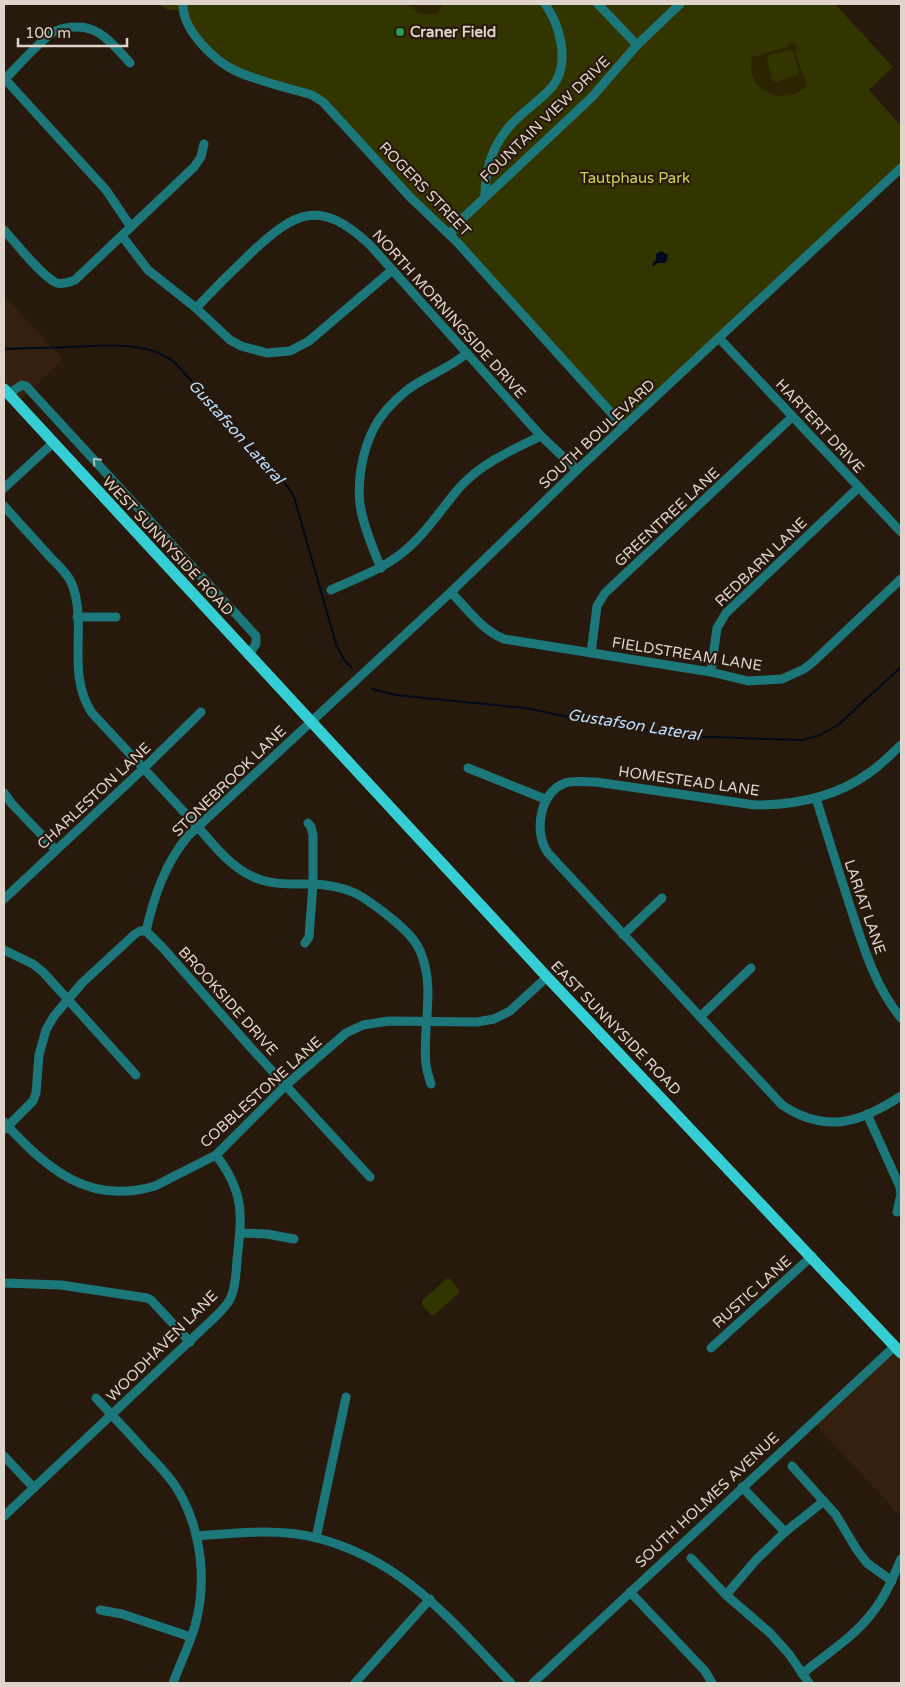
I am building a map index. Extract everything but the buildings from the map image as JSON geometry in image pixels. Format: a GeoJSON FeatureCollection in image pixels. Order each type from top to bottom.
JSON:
{"type":"FeatureCollection","features":[{"type":"Feature","properties":{"kind":"main road","name":"WEST SUNNYSIDE ROAD"},"geometry":{"type":"LineString","coordinates":[[6,391],[311,722]]}},
{"type":"Feature","properties":{"kind":"main road","name":"EAST SUNNYSIDE ROAD"},"geometry":{"type":"LineString","coordinates":[[311,722],[547,977],[899,1346]]}},
{"type":"Feature","properties":{"kind":"street"},"geometry":{"type":"LineString","coordinates":[[485,197],[487,172],[500,140],[512,124],[553,86],[562,62],[560,41],[554,20],[545,4]]}},
{"type":"Feature","properties":{"kind":"street"},"geometry":{"type":"LineString","coordinates":[[598,4],[637,45]]}},
{"type":"Feature","properties":{"kind":"street","name":"FOUNTAIN VIEW DRIVE"},"geometry":{"type":"LineString","coordinates":[[450,234],[462,219],[592,97],[637,45],[680,4]]}},
{"type":"Feature","properties":{"kind":"street","name":"ROGERS STREET"},"geometry":{"type":"LineString","coordinates":[[183,7],[185,20],[194,35],[221,62],[237,72],[312,95],[322,102],[410,197],[450,234],[624,427]]}},
{"type":"Feature","properties":{"kind":"street"},"geometry":{"type":"LineString","coordinates":[[130,63],[98,33],[89,28],[80,27],[64,29],[52,34],[4,78],[106,190],[131,227]]}},
{"type":"Feature","properties":{"kind":"street"},"geometry":{"type":"LineString","coordinates":[[4,230],[44,273],[57,283],[65,284],[75,280],[194,167],[201,157],[204,144]]}},
{"type":"Feature","properties":{"kind":"street","name":"SOUTH BOULEVARD"},"geometry":{"type":"LineString","coordinates":[[311,722],[451,592],[577,470],[901,168]]}},
{"type":"Feature","properties":{"kind":"street","name":"NORTH MORNINGSIDE DRIVE"},"geometry":{"type":"LineString","coordinates":[[196,308],[273,232],[286,223],[299,217],[318,215],[335,220],[346,225],[370,245],[391,271],[540,436],[577,470]]}},
{"type":"Feature","properties":{"kind":"street"},"geometry":{"type":"LineString","coordinates":[[122,236],[148,270],[196,308],[230,340],[241,346],[267,353],[290,351],[309,341],[391,271]]}},
{"type":"Feature","properties":{"kind":"street","name":"HARTERT DRIVE"},"geometry":{"type":"LineString","coordinates":[[719,338],[901,532]]}},
{"type":"Feature","properties":{"kind":"street"},"geometry":{"type":"LineString","coordinates":[[380,568],[365,526],[359,490],[361,473],[373,429],[383,414],[404,392],[467,353]]}},
{"type":"Feature","properties":{"kind":"street"},"geometry":{"type":"LineString","coordinates":[[6,391],[22,385],[26,386],[256,636],[256,644],[248,655]]}},
{"type":"Feature","properties":{"kind":"street","name":"GREENTREE LANE"},"geometry":{"type":"LineString","coordinates":[[591,653],[597,606],[605,593],[792,417]]}},
{"type":"Feature","properties":{"kind":"street"},"geometry":{"type":"LineString","coordinates":[[331,590],[380,568],[402,554],[418,540],[461,486],[474,474],[494,459],[540,436]]}},
{"type":"Feature","properties":{"kind":"street"},"geometry":{"type":"LineString","coordinates":[[4,488],[53,444]]}},
{"type":"Feature","properties":{"kind":"street","name":"REDBARN LANE"},"geometry":{"type":"LineString","coordinates":[[711,672],[717,628],[726,613],[859,487]]}},
{"type":"Feature","properties":{"kind":"street"},"geometry":{"type":"LineString","coordinates":[[4,506],[73,584],[77,599],[78,670],[87,705],[92,713],[212,844],[237,867],[264,881],[284,884],[313,884],[355,892],[366,898],[417,943],[427,974],[426,1066],[431,1084]]}},
{"type":"Feature","properties":{"kind":"street","name":"FIELDSTREAM LANE"},"geometry":{"type":"LineString","coordinates":[[451,592],[484,627],[494,635],[504,639],[711,672],[748,681],[774,680],[789,677],[804,669],[824,653],[901,579]]}},
{"type":"Feature","properties":{"kind":"street"},"geometry":{"type":"LineString","coordinates":[[78,617],[116,617]]}},
{"type":"Feature","properties":{"kind":"street","name":"CHARLESTON LANE"},"geometry":{"type":"LineString","coordinates":[[4,899],[201,712]]}},
{"type":"Feature","properties":{"kind":"street","name":"STONEBROOK LANE"},"geometry":{"type":"LineString","coordinates":[[146,932],[159,885],[178,848],[311,722]]}},
{"type":"Feature","properties":{"kind":"street","name":"HOMESTEAD LANE"},"geometry":{"type":"LineString","coordinates":[[547,797],[559,786],[573,781],[596,782],[755,805],[775,805],[816,798],[847,787],[870,773],[900,748]]}},
{"type":"Feature","properties":{"kind":"street"},"geometry":{"type":"LineString","coordinates":[[468,768],[547,797],[540,830],[544,847],[623,935],[782,1105],[796,1114],[813,1121],[835,1123],[867,1114],[901,1096]]}},
{"type":"Feature","properties":{"kind":"street"},"geometry":{"type":"LineString","coordinates":[[4,793],[12,804],[56,850]]}},
{"type":"Feature","properties":{"kind":"street","name":"LARIAT LANE"},"geometry":{"type":"LineString","coordinates":[[816,798],[868,959],[885,996],[901,1018]]}},
{"type":"Feature","properties":{"kind":"street"},"geometry":{"type":"LineString","coordinates":[[305,943],[308,937],[313,884],[313,835],[308,823]]}},
{"type":"Feature","properties":{"kind":"street"},"geometry":{"type":"LineString","coordinates":[[623,935],[662,898]]}},
{"type":"Feature","properties":{"kind":"street"},"geometry":{"type":"LineString","coordinates":[[5,1126],[33,1101],[36,1093],[39,1055],[46,1030],[54,1016],[82,983],[135,934],[140,931],[146,932]]}},
{"type":"Feature","properties":{"kind":"street","name":"BROOKSIDE DRIVE"},"geometry":{"type":"LineString","coordinates":[[146,932],[163,948],[370,1177]]}},
{"type":"Feature","properties":{"kind":"street"},"geometry":{"type":"LineString","coordinates":[[4,950],[33,964],[43,972],[136,1075]]}},
{"type":"Feature","properties":{"kind":"street"},"geometry":{"type":"LineString","coordinates":[[700,1017],[751,968]]}},
{"type":"Feature","properties":{"kind":"street","name":"COBBLESTONE LANE"},"geometry":{"type":"LineString","coordinates":[[5,1126],[49,1165],[75,1182],[98,1190],[118,1192],[134,1191],[155,1186],[216,1155],[286,1085],[354,1029],[369,1024],[389,1021],[477,1022],[494,1019],[510,1012],[547,977]]}},
{"type":"Feature","properties":{"kind":"street"},"geometry":{"type":"LineString","coordinates":[[867,1114],[900,1187],[901,1193],[897,1212]]}},
{"type":"Feature","properties":{"kind":"street","name":"WOODHAVEN LANE"},"geometry":{"type":"LineString","coordinates":[[4,1516],[190,1342],[214,1318],[231,1297],[235,1284],[240,1233],[239,1201],[230,1172],[216,1155]]}},
{"type":"Feature","properties":{"kind":"street"},"geometry":{"type":"LineString","coordinates":[[240,1233],[267,1234],[294,1239]]}},
{"type":"Feature","properties":{"kind":"street","name":"RUSTIC LANE"},"geometry":{"type":"LineString","coordinates":[[711,1348],[812,1256]]}},
{"type":"Feature","properties":{"kind":"street"},"geometry":{"type":"LineString","coordinates":[[4,1283],[61,1285],[147,1298],[190,1342]]}},
{"type":"Feature","properties":{"kind":"street","name":"SOUTH HOLMES AVENUE"},"geometry":{"type":"LineString","coordinates":[[533,1683],[742,1487],[899,1346]]}},
{"type":"Feature","properties":{"kind":"street"},"geometry":{"type":"LineString","coordinates":[[316,1538],[346,1397]]}},
{"type":"Feature","properties":{"kind":"street"},"geometry":{"type":"LineString","coordinates":[[96,1398],[169,1477],[187,1507],[196,1536],[201,1573],[199,1601],[191,1637],[173,1683]]}},
{"type":"Feature","properties":{"kind":"street"},"geometry":{"type":"LineString","coordinates":[[4,1456],[34,1488]]}},
{"type":"Feature","properties":{"kind":"street"},"geometry":{"type":"LineString","coordinates":[[792,1466],[836,1515],[857,1550],[867,1562],[892,1581]]}},
{"type":"Feature","properties":{"kind":"street"},"geometry":{"type":"LineString","coordinates":[[742,1487],[784,1532]]}},
{"type":"Feature","properties":{"kind":"street"},"geometry":{"type":"LineString","coordinates":[[726,1595],[756,1560],[784,1532],[824,1501]]}},
{"type":"Feature","properties":{"kind":"street"},"geometry":{"type":"LineString","coordinates":[[196,1536],[277,1533],[316,1538],[356,1552],[386,1567],[430,1599],[511,1683]]}},
{"type":"Feature","properties":{"kind":"street"},"geometry":{"type":"LineString","coordinates":[[692,1558],[726,1595],[770,1633],[809,1683]]}},
{"type":"Feature","properties":{"kind":"street"},"geometry":{"type":"LineString","coordinates":[[802,1674],[860,1627],[872,1613],[892,1581],[901,1559]]}},
{"type":"Feature","properties":{"kind":"street"},"geometry":{"type":"LineString","coordinates":[[630,1592],[705,1671],[712,1683]]}},
{"type":"Feature","properties":{"kind":"street"},"geometry":{"type":"LineString","coordinates":[[355,1683],[430,1599]]}},
{"type":"Feature","properties":{"kind":"street"},"geometry":{"type":"LineString","coordinates":[[100,1610],[122,1614],[191,1637]]}},
{"type":"Feature","properties":{"kind":"shaded area"},"geometry":{"type":"Polygon","coordinates":[[[4,295],[63,360],[17,403],[4,389],[4,295]]]}},
{"type":"Feature","properties":{"kind":"shaded area"},"geometry":{"type":"Polygon","coordinates":[[[895,1346],[901,1352],[901,1517],[813,1422],[895,1346]]]}},
{"type":"Feature","properties":{"kind":"green space","name":"Tautphaus Park"},"geometry":{"type":"Polygon","coordinates":[[[158,4],[835,4],[893,67],[869,90],[901,126],[901,168],[624,427],[323,102],[237,72],[207,49],[182,10],[168,10],[158,4]]]}},
{"type":"Feature","properties":{"kind":"green space"},"geometry":{"type":"Polygon","coordinates":[[[446,1279],[450,1279],[459,1290],[459,1293],[434,1315],[431,1315],[422,1305],[422,1301],[446,1279]]]}},
{"type":"Feature","properties":{"kind":"sand"},"geometry":{"type":"Polygon","coordinates":[[[407,4],[443,4],[437,14],[428,15],[420,14],[407,4]]]}},
{"type":"Feature","properties":{"kind":"sand"},"geometry":{"type":"Polygon","coordinates":[[[790,44],[795,44],[797,47],[795,51],[807,86],[800,92],[791,95],[774,95],[759,86],[754,79],[751,68],[752,57],[788,47],[790,44]],[[789,50],[768,55],[767,59],[772,80],[776,82],[797,75],[799,72],[793,52],[789,50]]]}},
{"type":"Feature","properties":{"kind":"water"},"geometry":{"type":"Polygon","coordinates":[[[661,251],[668,255],[667,260],[665,263],[658,263],[653,266],[656,254],[661,251]]]}},
{"type":"Feature","properties":{"kind":"waterway","name":"Gustafson Lateral"},"geometry":{"type":"LineString","coordinates":[[4,349],[95,346],[137,347],[163,355],[174,362],[288,487],[294,497],[336,644],[344,660],[351,667]]}},
{"type":"Feature","properties":{"kind":"waterway","name":"Gustafson Lateral"},"geometry":{"type":"LineString","coordinates":[[372,689],[396,695],[526,708],[680,736],[802,740],[820,735],[838,725],[901,667]]}},
{"type":"Feature","properties":{"kind":"place","name":"Craner Field"},"geometry":{"type":"Point","coordinates":[400,32]}}]}
